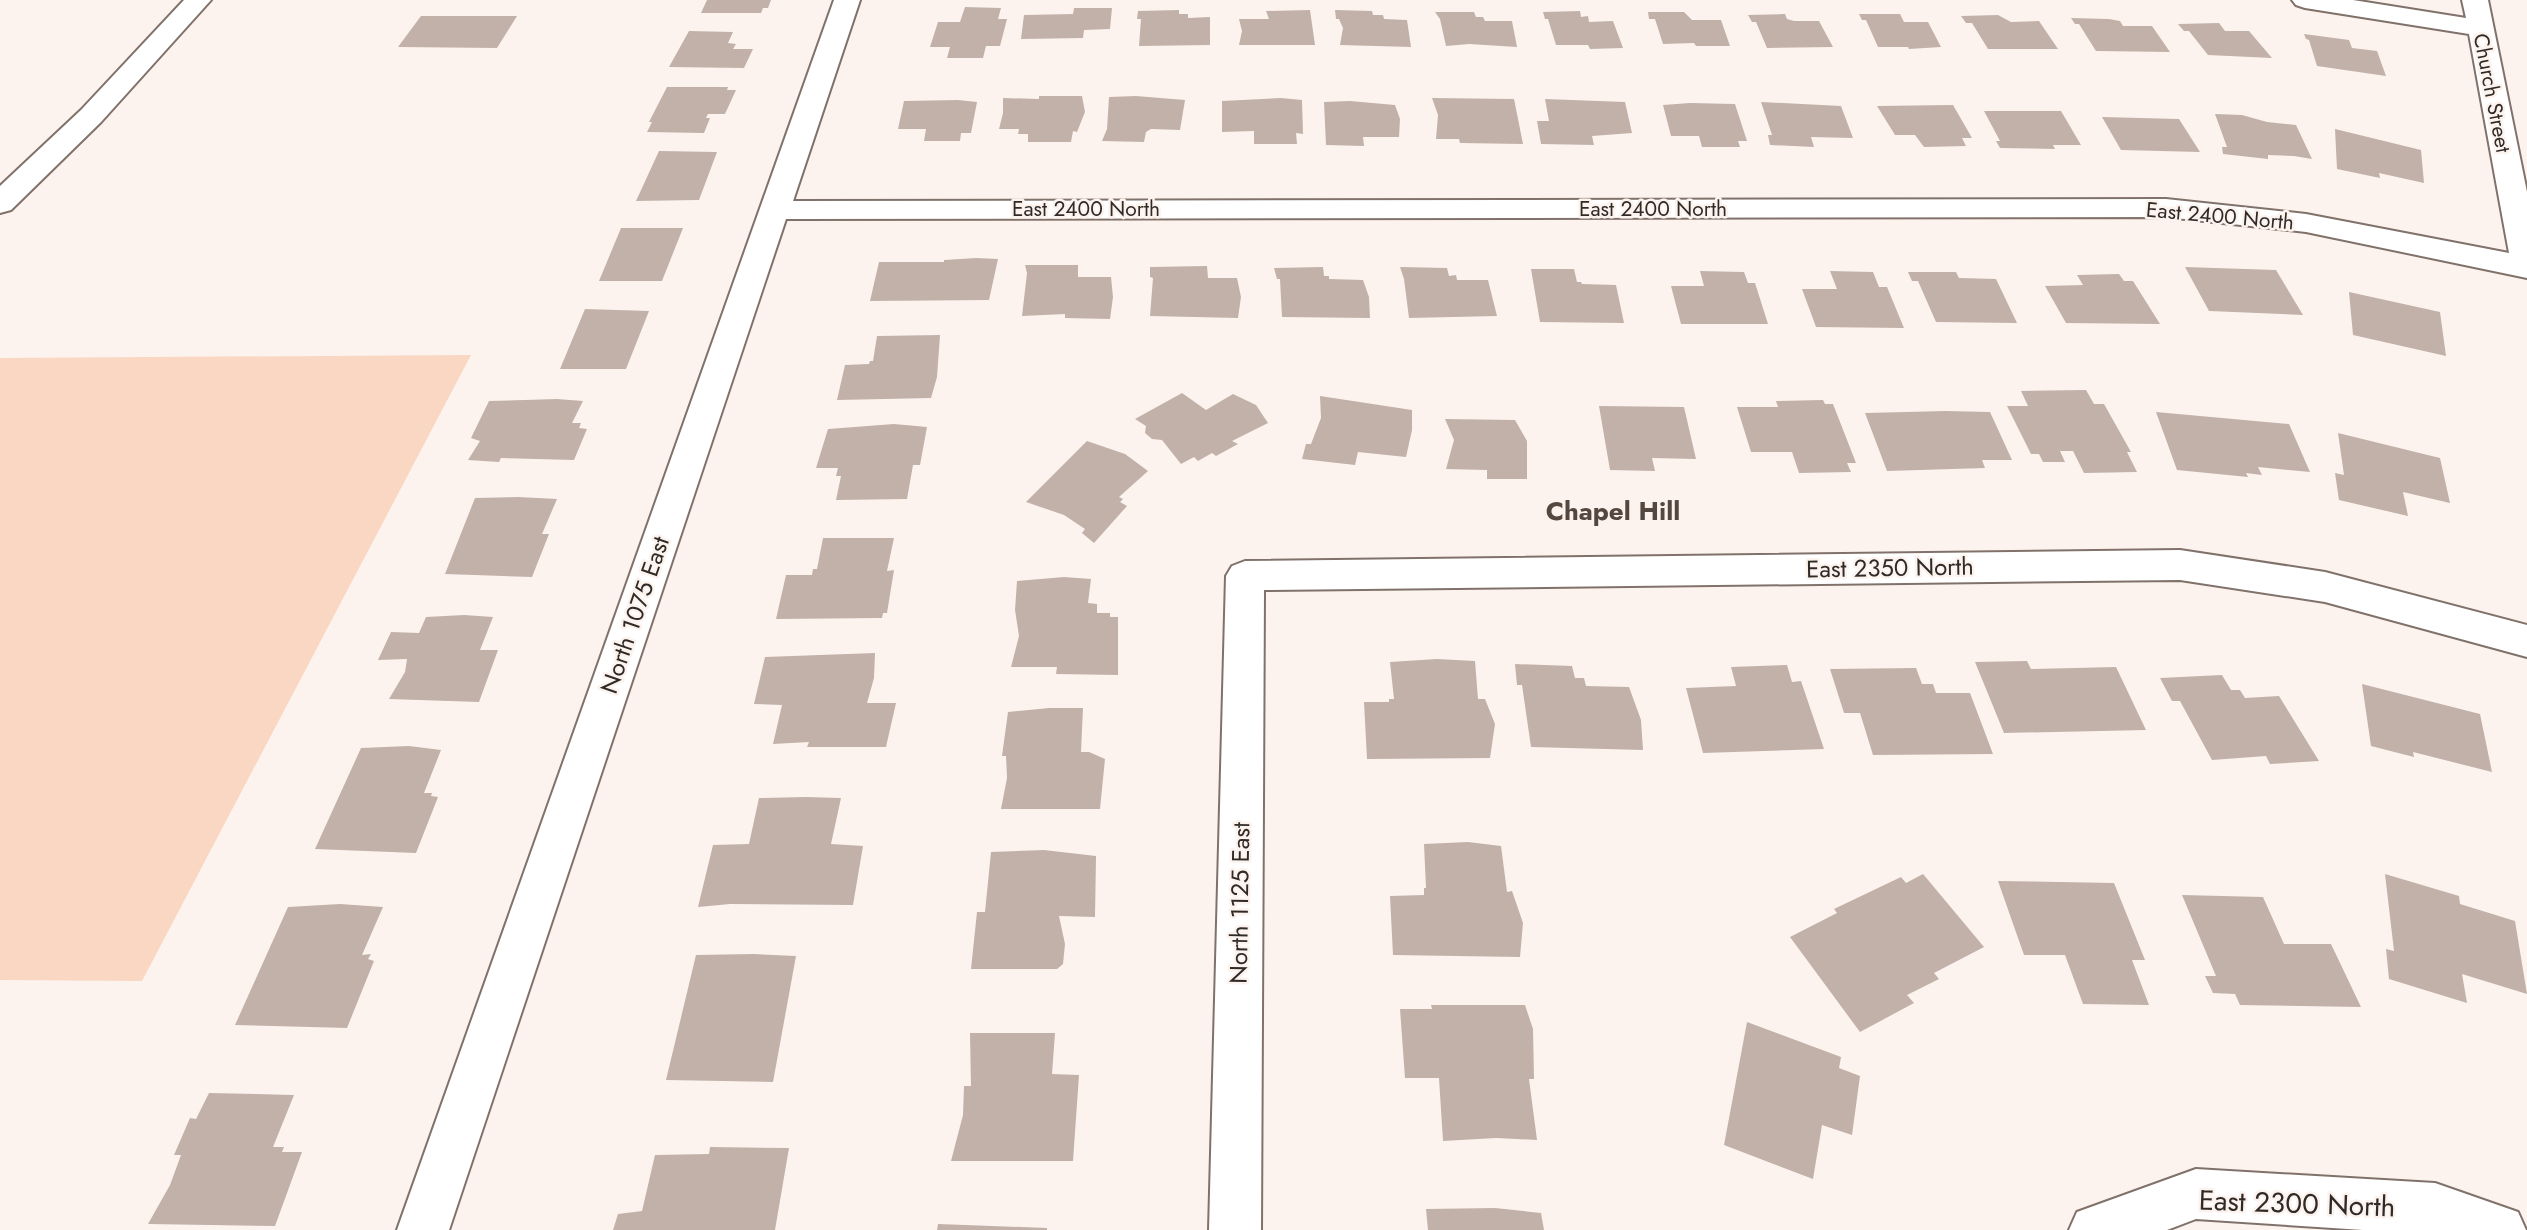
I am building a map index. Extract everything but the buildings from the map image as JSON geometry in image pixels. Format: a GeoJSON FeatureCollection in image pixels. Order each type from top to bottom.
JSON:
{"type":"FeatureCollection","features":[{"type":"Feature","properties":{"kind":"street"},"geometry":{"type":"LineString","coordinates":[[0,204],[91,116],[198,0]]}},
{"type":"Feature","properties":{"kind":"street","name":"North 1075 East"},"geometry":{"type":"LineString","coordinates":[[423,1230],[847,0]]}},
{"type":"Feature","properties":{"kind":"street"},"geometry":{"type":"LineString","coordinates":[[2305,0],[2479,29]]}},
{"type":"Feature","properties":{"kind":"street","name":"Church Street"},"geometry":{"type":"LineString","coordinates":[[2475,0],[2527,268]]}},
{"type":"Feature","properties":{"kind":"street","name":"East 2400 North"},"geometry":{"type":"LineString","coordinates":[[775,210],[2166,208],[2306,223],[2527,268]]}},
{"type":"Feature","properties":{"kind":"street","name":"East 2350 North"},"geometry":{"type":"LineString","coordinates":[[1245,576],[2180,565],[2325,587],[2527,641]]}},
{"type":"Feature","properties":{"kind":"street","name":"North 1125 East"},"geometry":{"type":"LineString","coordinates":[[1236,1230],[1245,576]]}},
{"type":"Feature","properties":{"kind":"street","name":"East 2300 North"},"geometry":{"type":"LineString","coordinates":[[2095,1230],[2196,1194],[2435,1209],[2500,1230]]}},
{"type":"Feature","properties":{"kind":"shaded area"},"geometry":{"type":"Polygon","coordinates":[[[471,355],[142,981],[0,980],[0,358],[471,355]]]}},
{"type":"Feature","properties":{"kind":"district","name":"Chapel Hill"},"geometry":{"type":"Point","coordinates":[1613,511]}}]}
